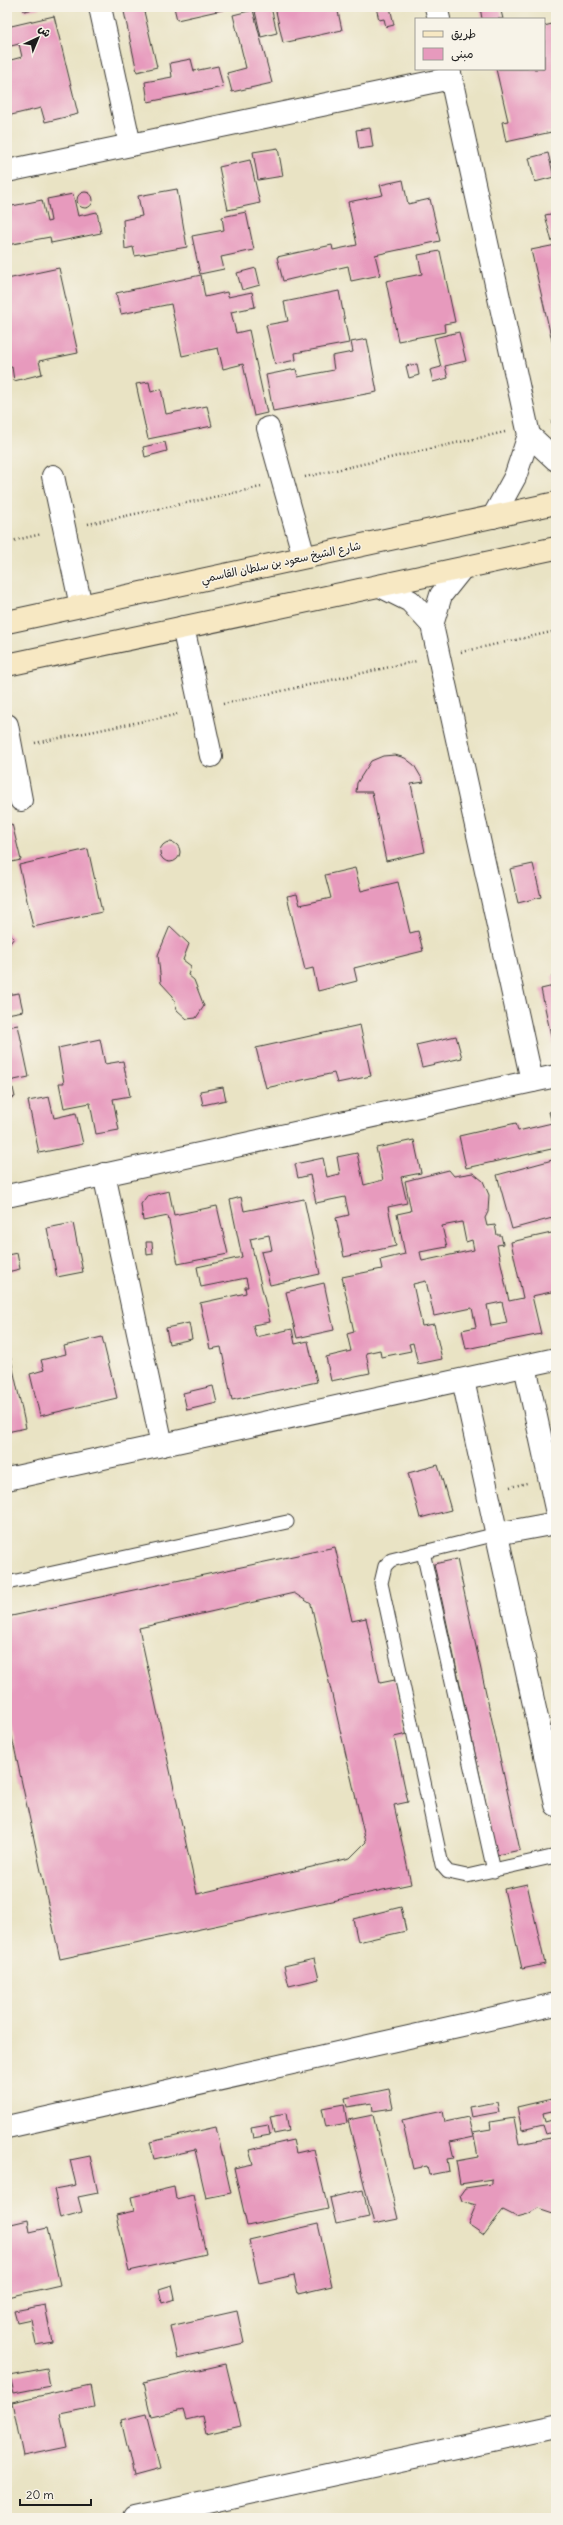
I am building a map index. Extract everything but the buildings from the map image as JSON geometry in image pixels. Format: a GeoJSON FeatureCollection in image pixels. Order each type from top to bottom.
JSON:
{"type":"FeatureCollection","features":[{"type":"Feature","properties":{"kind":"main road","name":"شارع الشيخ سعود بن سلطان القاسمي"},"geometry":{"type":"LineString","coordinates":[[7,622],[556,503]]}},
{"type":"Feature","properties":{"kind":"main road"},"geometry":{"type":"LineString","coordinates":[[7,665],[461,570],[556,548]]}},
{"type":"Feature","properties":{"kind":"street"},"geometry":{"type":"LineString","coordinates":[[100,7],[130,145]]}},
{"type":"Feature","properties":{"kind":"street"},"geometry":{"type":"LineString","coordinates":[[436,7],[438,18]]}},
{"type":"Feature","properties":{"kind":"street"},"geometry":{"type":"LineString","coordinates":[[7,171],[450,73],[530,435],[515,477],[493,517]]}},
{"type":"Feature","properties":{"kind":"street"},"geometry":{"type":"LineString","coordinates":[[268,428],[304,557]]}},
{"type":"Feature","properties":{"kind":"street"},"geometry":{"type":"LineString","coordinates":[[530,435],[556,460]]}},
{"type":"Feature","properties":{"kind":"street"},"geometry":{"type":"LineString","coordinates":[[53,476],[81,606]]}},
{"type":"Feature","properties":{"kind":"street"},"geometry":{"type":"LineString","coordinates":[[461,570],[441,595],[432,625],[532,1081]]}},
{"type":"Feature","properties":{"kind":"street"},"geometry":{"type":"LineString","coordinates":[[380,586],[410,601],[432,625]]}},
{"type":"Feature","properties":{"kind":"street"},"geometry":{"type":"LineString","coordinates":[[183,627],[211,756]]}},
{"type":"Feature","properties":{"kind":"street"},"geometry":{"type":"LineString","coordinates":[[7,725],[21,800]]}},
{"type":"Feature","properties":{"kind":"street"},"geometry":{"type":"LineString","coordinates":[[7,1196],[556,1076]]}},
{"type":"Feature","properties":{"kind":"street"},"geometry":{"type":"LineString","coordinates":[[104,1174],[162,1445]]}},
{"type":"Feature","properties":{"kind":"street"},"geometry":{"type":"LineString","coordinates":[[7,1479],[556,1360]]}},
{"type":"Feature","properties":{"kind":"street"},"geometry":{"type":"LineString","coordinates":[[525,1366],[556,1509]]}},
{"type":"Feature","properties":{"kind":"street"},"geometry":{"type":"LineString","coordinates":[[463,1380],[486,1492],[497,1534],[556,1805]]}},
{"type":"Feature","properties":{"kind":"street"},"geometry":{"type":"LineString","coordinates":[[497,1534],[556,1523]]}},
{"type":"Feature","properties":{"kind":"street"},"geometry":{"type":"LineString","coordinates":[[7,2127],[556,2004]]}},
{"type":"Feature","properties":{"kind":"street"},"geometry":{"type":"LineString","coordinates":[[135,2518],[556,2426]]}},
{"type":"Feature","properties":{"kind":"lane"},"geometry":{"type":"LineString","coordinates":[[7,1583],[287,1522]]}},
{"type":"Feature","properties":{"kind":"lane"},"geometry":{"type":"LineString","coordinates":[[497,1534],[391,1560],[385,1566],[381,1582],[438,1856],[442,1865],[448,1872],[457,1876],[494,1871],[556,1856]]}},
{"type":"Feature","properties":{"kind":"lane"},"geometry":{"type":"LineString","coordinates":[[422,1552],[494,1871]]}},
{"type":"Feature","properties":{"kind":"path"},"geometry":{"type":"LineString","coordinates":[[11,748],[200,709],[556,630]]}},
{"type":"Feature","properties":{"kind":"path"},"geometry":{"type":"LineString","coordinates":[[486,1492],[549,1478]]}}]}
